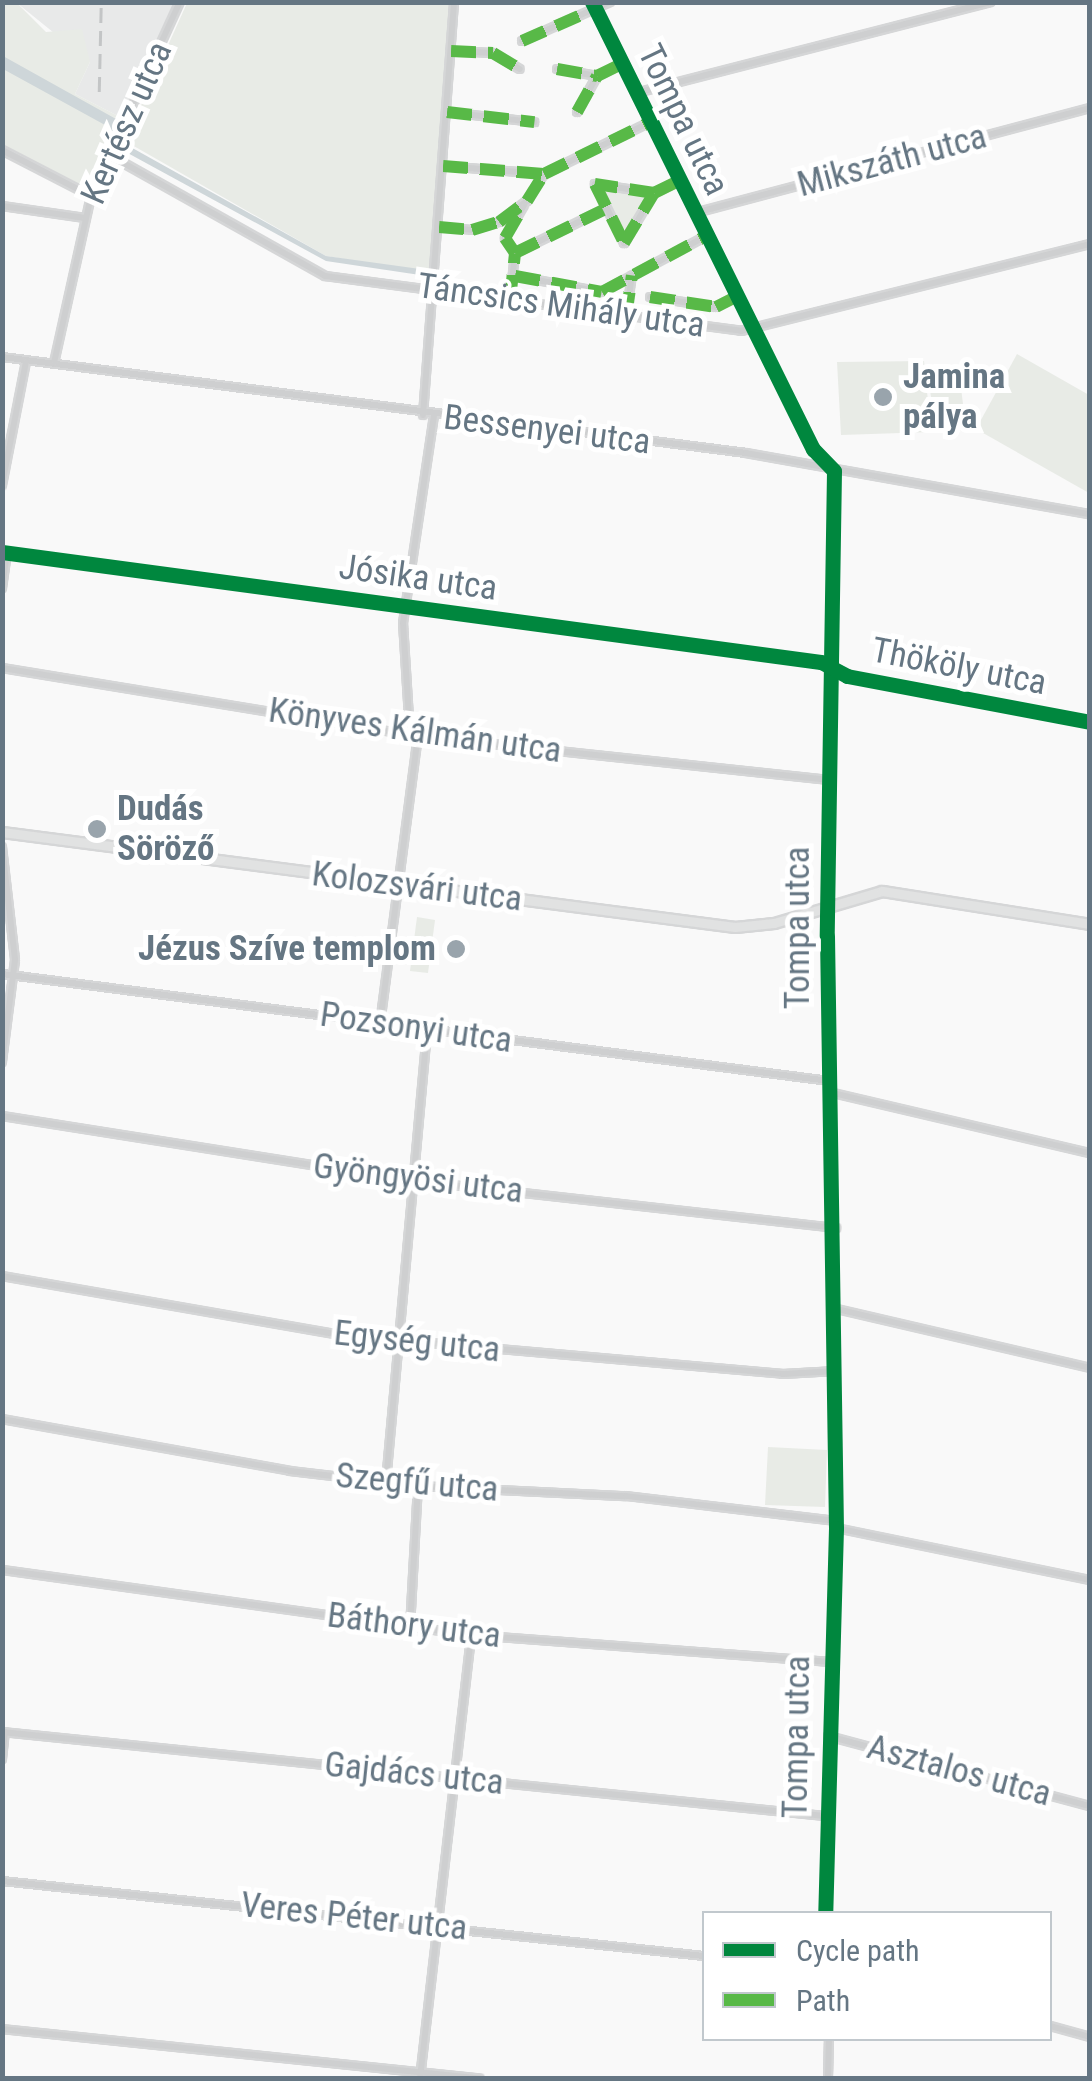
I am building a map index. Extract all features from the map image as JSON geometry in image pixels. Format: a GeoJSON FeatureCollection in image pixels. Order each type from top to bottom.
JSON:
{"type":"FeatureCollection","features":[{"type":"Feature","properties":{"kind":"street","name":"Kertész utca"},"geometry":{"type":"LineString","coordinates":[[54,364],[91,196],[113,156],[180,2]]}},
{"type":"Feature","properties":{"kind":"street"},"geometry":{"type":"LineString","coordinates":[[424,415],[454,2]]}},
{"type":"Feature","properties":{"kind":"street"},"geometry":{"type":"LineString","coordinates":[[522,41],[593,6],[610,2]]}},
{"type":"Feature","properties":{"kind":"street"},"geometry":{"type":"LineString","coordinates":[[636,93],[991,2]]}},
{"type":"Feature","properties":{"kind":"street","name":"Tompa utca"},"geometry":{"type":"LineString","coordinates":[[593,6],[813,449],[834,470],[829,1092],[836,1228],[836,1525],[828,1662],[826,1911]]}},
{"type":"Feature","properties":{"kind":"street"},"geometry":{"type":"LineString","coordinates":[[451,51],[493,54],[520,70]]}},
{"type":"Feature","properties":{"kind":"street"},"geometry":{"type":"LineString","coordinates":[[577,112],[597,76],[622,64]]}},
{"type":"Feature","properties":{"kind":"street"},"geometry":{"type":"LineString","coordinates":[[557,69],[597,76]]}},
{"type":"Feature","properties":{"kind":"street","name":"Mikszáth utca"},"geometry":{"type":"LineString","coordinates":[[694,213],[1090,108]]}},
{"type":"Feature","properties":{"kind":"street"},"geometry":{"type":"LineString","coordinates":[[447,112],[534,122]]}},
{"type":"Feature","properties":{"kind":"street"},"geometry":{"type":"LineString","coordinates":[[443,166],[544,174],[650,122]]}},
{"type":"Feature","properties":{"kind":"street"},"geometry":{"type":"LineString","coordinates":[[2,150],[91,196]]}},
{"type":"Feature","properties":{"kind":"street","name":"Táncsics Mihály utca"},"geometry":{"type":"LineString","coordinates":[[113,156],[325,276],[752,330],[1090,244]]}},
{"type":"Feature","properties":{"kind":"street"},"geometry":{"type":"LineString","coordinates":[[510,300],[515,254],[506,242],[544,174]]}},
{"type":"Feature","properties":{"kind":"street"},"geometry":{"type":"LineString","coordinates":[[654,193],[595,184],[603,210],[624,243],[654,193],[679,181]]}},
{"type":"Feature","properties":{"kind":"street"},"geometry":{"type":"LineString","coordinates":[[439,227],[472,230],[502,220],[527,200]]}},
{"type":"Feature","properties":{"kind":"street"},"geometry":{"type":"LineString","coordinates":[[2,206],[85,218]]}},
{"type":"Feature","properties":{"kind":"street"},"geometry":{"type":"LineString","coordinates":[[515,254],[603,210]]}},
{"type":"Feature","properties":{"kind":"street"},"geometry":{"type":"LineString","coordinates":[[502,220],[511,228]]}},
{"type":"Feature","properties":{"kind":"street"},"geometry":{"type":"LineString","coordinates":[[514,276],[602,292],[706,236]]}},
{"type":"Feature","properties":{"kind":"street"},"geometry":{"type":"LineString","coordinates":[[626,317],[632,275]]}},
{"type":"Feature","properties":{"kind":"street"},"geometry":{"type":"LineString","coordinates":[[650,297],[716,307],[736,297]]}},
{"type":"Feature","properties":{"kind":"street","name":"Bessenyei utca"},"geometry":{"type":"LineString","coordinates":[[2,357],[834,470],[1090,514]]}},
{"type":"Feature","properties":{"kind":"street"},"geometry":{"type":"LineString","coordinates":[[2,486],[26,360]]}},
{"type":"Feature","properties":{"kind":"street"},"geometry":{"type":"LineString","coordinates":[[380,1024],[414,735],[406,609],[434,416]]}},
{"type":"Feature","properties":{"kind":"street"},"geometry":{"type":"LineString","coordinates":[[2,588],[5,552]]}},
{"type":"Feature","properties":{"kind":"street","name":"Jósika utca"},"geometry":{"type":"LineString","coordinates":[[5,552],[821,662]]}},
{"type":"Feature","properties":{"kind":"street","name":"Thököly utca"},"geometry":{"type":"LineString","coordinates":[[821,662],[831,668],[1090,722]]}},
{"type":"Feature","properties":{"kind":"street","name":"Könyves Kálmán utca"},"geometry":{"type":"LineString","coordinates":[[2,668],[414,735],[829,780]]}},
{"type":"Feature","properties":{"kind":"street","name":"Kolozsvári utca"},"geometry":{"type":"LineString","coordinates":[[2,832],[734,927],[774,923],[882,891],[1090,924]]}},
{"type":"Feature","properties":{"kind":"street"},"geometry":{"type":"LineString","coordinates":[[2,847],[13,976],[2,1062]]}},
{"type":"Feature","properties":{"kind":"street","name":"Pozsonyi utca"},"geometry":{"type":"LineString","coordinates":[[2,974],[829,1081]]}},
{"type":"Feature","properties":{"kind":"street"},"geometry":{"type":"LineString","coordinates":[[386,1482],[408,1180],[426,1030]]}},
{"type":"Feature","properties":{"kind":"street"},"geometry":{"type":"LineString","coordinates":[[829,1092],[1090,1153]]}},
{"type":"Feature","properties":{"kind":"street","name":"Gyöngyösi utca"},"geometry":{"type":"LineString","coordinates":[[2,1116],[408,1180],[836,1228]]}},
{"type":"Feature","properties":{"kind":"street","name":"Egység utca"},"geometry":{"type":"LineString","coordinates":[[2,1276],[398,1342],[783,1374],[836,1370]]}},
{"type":"Feature","properties":{"kind":"street"},"geometry":{"type":"LineString","coordinates":[[837,1309],[1090,1368]]}},
{"type":"Feature","properties":{"kind":"street","name":"Szegfű utca"},"geometry":{"type":"LineString","coordinates":[[2,1419],[386,1482],[626,1496],[836,1525],[1090,1580]]}},
{"type":"Feature","properties":{"kind":"street"},"geometry":{"type":"LineString","coordinates":[[410,1628],[418,1486]]}},
{"type":"Feature","properties":{"kind":"street","name":"Báthory utca"},"geometry":{"type":"LineString","coordinates":[[2,1570],[471,1635],[828,1662]]}},
{"type":"Feature","properties":{"kind":"street"},"geometry":{"type":"LineString","coordinates":[[420,2075],[471,1635]]}},
{"type":"Feature","properties":{"kind":"street"},"geometry":{"type":"LineString","coordinates":[[2,1759],[4,1732]]}},
{"type":"Feature","properties":{"kind":"street","name":"Gajdács utca"},"geometry":{"type":"LineString","coordinates":[[4,1732],[825,1816]]}},
{"type":"Feature","properties":{"kind":"street","name":"Asztalos utca"},"geometry":{"type":"LineString","coordinates":[[828,1736],[1090,1806]]}},
{"type":"Feature","properties":{"kind":"street","name":"Veres Péter utca"},"geometry":{"type":"LineString","coordinates":[[2,1881],[702,1956]]}},
{"type":"Feature","properties":{"kind":"street"},"geometry":{"type":"LineString","coordinates":[[1052,2027],[1090,2037]]}},
{"type":"Feature","properties":{"kind":"street"},"geometry":{"type":"LineString","coordinates":[[2,2029],[420,2075],[479,2078]]}},
{"type":"Feature","properties":{"kind":"street"},"geometry":{"type":"LineString","coordinates":[[828,2078],[830,2041]]}},
{"type":"Feature","properties":{"kind":"shaded area"},"geometry":{"type":"Polygon","coordinates":[[[2,3],[17,3],[46,32],[82,29],[90,62],[75,94],[122,118],[89,191],[3,146],[2,3]]]}},
{"type":"Feature","properties":{"kind":"shaded area"},"geometry":{"type":"Polygon","coordinates":[[[17,3],[176,3],[122,118],[75,94],[90,62],[17,3]]]}},
{"type":"Feature","properties":{"kind":"shaded area"},"geometry":{"type":"Polygon","coordinates":[[[187,3],[452,3],[429,273],[326,256],[125,141],[187,3]]]}},
{"type":"Feature","properties":{"kind":"shaded area"},"geometry":{"type":"Polygon","coordinates":[[[3,56],[116,119],[112,147],[104,143],[105,125],[3,69],[3,56]]]}},
{"type":"Feature","properties":{"kind":"shaded area"},"geometry":{"type":"Polygon","coordinates":[[[127,145],[326,256],[420,269],[420,275],[326,261],[124,151],[127,145]]]}},
{"type":"Feature","properties":{"kind":"shaded area"},"geometry":{"type":"Polygon","coordinates":[[[609,188],[648,195],[628,229],[618,228],[603,197],[609,188]]]}},
{"type":"Feature","properties":{"kind":"shaded area"},"geometry":{"type":"Polygon","coordinates":[[[1017,354],[1089,395],[1089,493],[976,429],[1017,354]]]}},
{"type":"Feature","properties":{"kind":"shaded area","name":"Jamina pálya"},"geometry":{"type":"Polygon","coordinates":[[[924,361],[931,432],[841,435],[837,362],[924,361]]]}},
{"type":"Feature","properties":{"kind":"shaded area"},"geometry":{"type":"Polygon","coordinates":[[[959,372],[966,428],[936,432],[928,376],[959,372]]]}},
{"type":"Feature","properties":{"kind":"shaded area"},"geometry":{"type":"Polygon","coordinates":[[[417,917],[435,920],[428,973],[410,971],[417,917]]]}},
{"type":"Feature","properties":{"kind":"shaded area"},"geometry":{"type":"Polygon","coordinates":[[[768,1447],[827,1450],[825,1507],[765,1505],[768,1447]]]}},
{"type":"Feature","properties":{"kind":"railway"},"geometry":{"type":"LineString","coordinates":[[99,92],[101,2]]}},
{"type":"Feature","properties":{"kind":"marked path"},"geometry":{"type":"LineString","coordinates":[[522,41],[595,9]]}},
{"type":"Feature","properties":{"kind":"marked path"},"geometry":{"type":"LineString","coordinates":[[451,51],[493,53],[520,69]]}},
{"type":"Feature","properties":{"kind":"marked path"},"geometry":{"type":"LineString","coordinates":[[577,112],[597,76],[622,64]]}},
{"type":"Feature","properties":{"kind":"marked path"},"geometry":{"type":"LineString","coordinates":[[557,69],[597,76]]}},
{"type":"Feature","properties":{"kind":"marked path"},"geometry":{"type":"LineString","coordinates":[[447,112],[534,122]]}},
{"type":"Feature","properties":{"kind":"marked path"},"geometry":{"type":"LineString","coordinates":[[439,227],[472,230],[499,222],[527,201],[544,174],[650,122]]}},
{"type":"Feature","properties":{"kind":"marked path"},"geometry":{"type":"LineString","coordinates":[[443,166],[544,174]]}},
{"type":"Feature","properties":{"kind":"marked path"},"geometry":{"type":"LineString","coordinates":[[654,193],[595,184],[624,243],[654,193],[679,181]]}},
{"type":"Feature","properties":{"kind":"marked path"},"geometry":{"type":"LineString","coordinates":[[510,300],[515,253],[505,238],[522,208]]}},
{"type":"Feature","properties":{"kind":"marked path"},"geometry":{"type":"LineString","coordinates":[[515,253],[603,210]]}},
{"type":"Feature","properties":{"kind":"marked path"},"geometry":{"type":"LineString","coordinates":[[515,276],[602,292],[706,236]]}},
{"type":"Feature","properties":{"kind":"marked path"},"geometry":{"type":"LineString","coordinates":[[626,317],[632,275]]}},
{"type":"Feature","properties":{"kind":"marked path"},"geometry":{"type":"LineString","coordinates":[[650,297],[716,307],[736,297]]}},
{"type":"Feature","properties":{"kind":"cycle path"},"geometry":{"type":"LineString","coordinates":[[592,2],[813,449],[834,471],[827,936],[836,1528],[825,1911]]}},
{"type":"Feature","properties":{"kind":"cycle path"},"geometry":{"type":"LineString","coordinates":[[2,552],[821,662],[847,676],[1090,722]]}},
{"type":"Feature","properties":{"kind":"place","name":"Jamina pálya"},"geometry":{"type":"Point","coordinates":[883,397]}},
{"type":"Feature","properties":{"kind":"place","name":"Dudás Söröző"},"geometry":{"type":"Point","coordinates":[97,829]}},
{"type":"Feature","properties":{"kind":"place","name":"Jézus Szíve templom"},"geometry":{"type":"Point","coordinates":[456,949]}}]}
